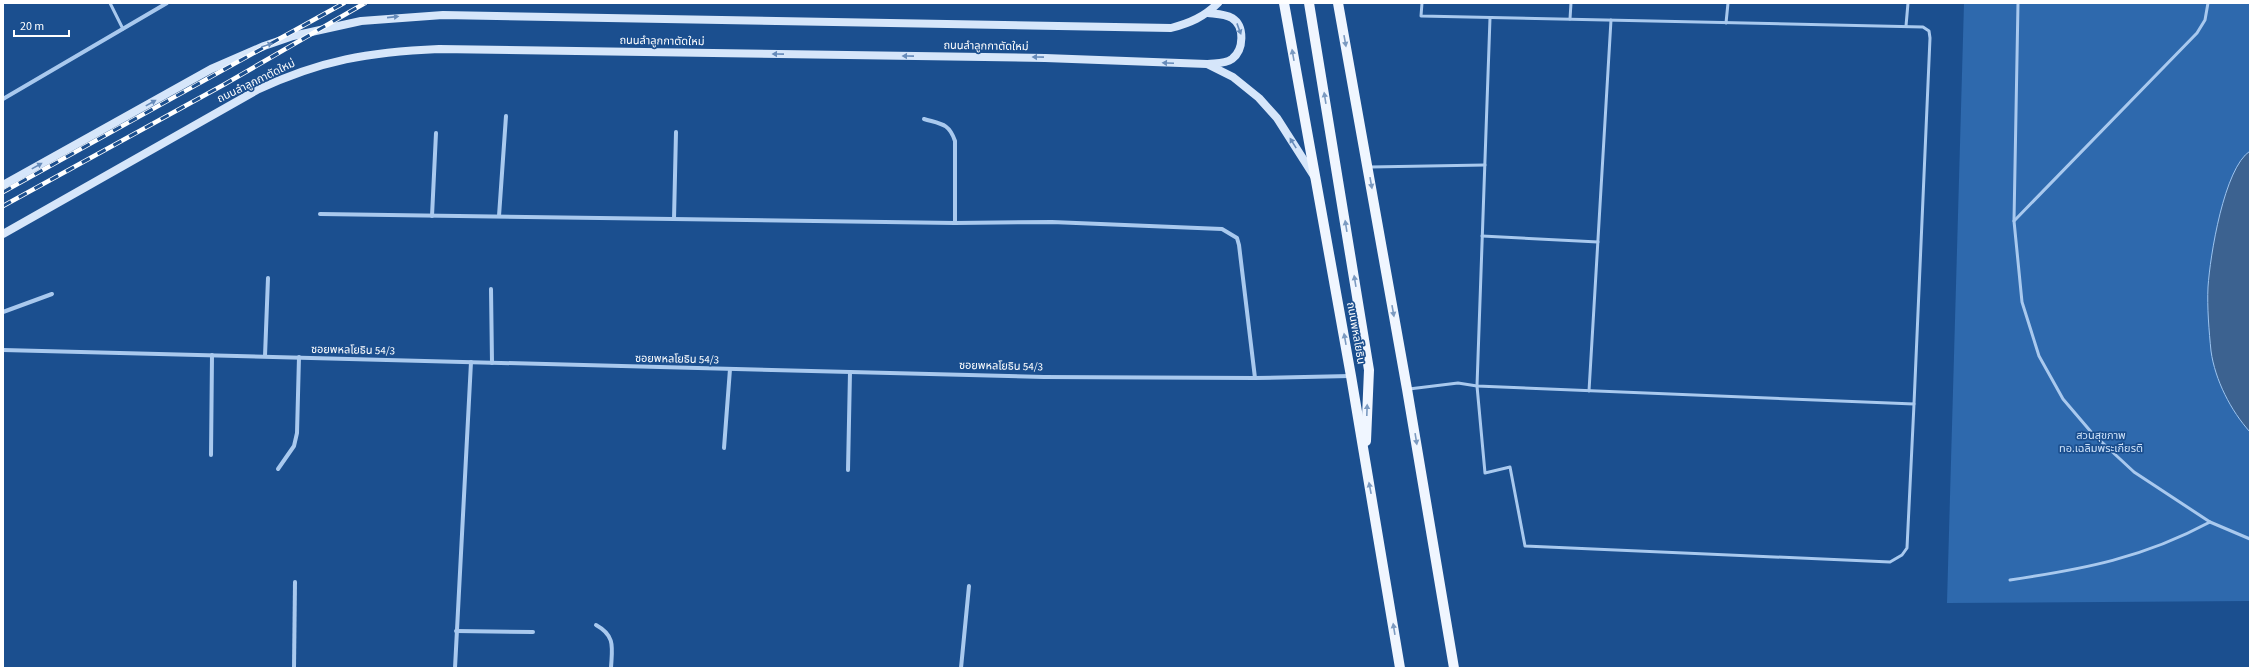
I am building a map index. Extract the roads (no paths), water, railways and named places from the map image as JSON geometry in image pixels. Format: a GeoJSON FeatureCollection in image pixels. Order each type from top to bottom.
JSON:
{"type":"FeatureCollection","features":[{"type":"Feature","properties":{"kind":"main road","name":"ถนนลำลูกกาตัดใหม่"},"geometry":{"type":"LineString","coordinates":[[3,185],[237,56],[293,36],[361,21],[443,15],[1171,28],[1189,24],[1208,13],[1218,3]]}},
{"type":"Feature","properties":{"kind":"main road","name":"ถนนพหลโยธิน"},"geometry":{"type":"LineString","coordinates":[[1284,3],[1351,376],[1400,668]]}},
{"type":"Feature","properties":{"kind":"main road"},"geometry":{"type":"LineString","coordinates":[[1309,3],[1353,264],[1369,370],[1366,463]]}},
{"type":"Feature","properties":{"kind":"main road"},"geometry":{"type":"LineString","coordinates":[[1338,3],[1407,389],[1454,668]]}},
{"type":"Feature","properties":{"kind":"main road"},"geometry":{"type":"LineString","coordinates":[[1207,64],[1224,63],[1232,59],[1238,51],[1242,36],[1238,25],[1233,18],[1225,15],[1208,13]]}},
{"type":"Feature","properties":{"kind":"main road","name":"ถนนลำลูกกาตัดใหม่"},"geometry":{"type":"LineString","coordinates":[[3,234],[257,90],[303,70],[369,55],[439,49],[1045,58],[1207,64],[1233,77],[1259,98],[1277,118],[1314,176]]}},
{"type":"Feature","properties":{"kind":"street"},"geometry":{"type":"LineString","coordinates":[[3,99],[167,3]]}},
{"type":"Feature","properties":{"kind":"street"},"geometry":{"type":"LineString","coordinates":[[499,216],[506,116]]}},
{"type":"Feature","properties":{"kind":"street"},"geometry":{"type":"LineString","coordinates":[[924,119],[944,125],[951,130],[955,141],[955,223]]}},
{"type":"Feature","properties":{"kind":"street"},"geometry":{"type":"LineString","coordinates":[[674,219],[676,132]]}},
{"type":"Feature","properties":{"kind":"street"},"geometry":{"type":"LineString","coordinates":[[432,216],[436,133]]}},
{"type":"Feature","properties":{"kind":"street"},"geometry":{"type":"LineString","coordinates":[[320,214],[955,223],[1052,222],[1208,227],[1230,232],[1237,238],[1255,378]]}},
{"type":"Feature","properties":{"kind":"street"},"geometry":{"type":"LineString","coordinates":[[265,356],[268,278]]}},
{"type":"Feature","properties":{"kind":"street"},"geometry":{"type":"LineString","coordinates":[[491,289],[492,363]]}},
{"type":"Feature","properties":{"kind":"street"},"geometry":{"type":"LineString","coordinates":[[3,312],[52,294]]}},
{"type":"Feature","properties":{"kind":"street","name":"ซอยพหลโยธิน 54/3"},"geometry":{"type":"LineString","coordinates":[[3,350],[1044,377],[1255,378],[1351,376]]}},
{"type":"Feature","properties":{"kind":"street"},"geometry":{"type":"LineString","coordinates":[[211,455],[212,355]]}},
{"type":"Feature","properties":{"kind":"street"},"geometry":{"type":"LineString","coordinates":[[278,469],[294,446],[297,433],[299,357]]}},
{"type":"Feature","properties":{"kind":"street"},"geometry":{"type":"LineString","coordinates":[[455,668],[471,362]]}},
{"type":"Feature","properties":{"kind":"street"},"geometry":{"type":"LineString","coordinates":[[724,448],[730,369]]}},
{"type":"Feature","properties":{"kind":"street"},"geometry":{"type":"LineString","coordinates":[[848,470],[850,372]]}},
{"type":"Feature","properties":{"kind":"street"},"geometry":{"type":"LineString","coordinates":[[294,668],[295,582]]}},
{"type":"Feature","properties":{"kind":"street"},"geometry":{"type":"LineString","coordinates":[[962,668],[969,586]]}},
{"type":"Feature","properties":{"kind":"street"},"geometry":{"type":"LineString","coordinates":[[596,625],[606,630],[611,638],[612,648],[610,668]]}},
{"type":"Feature","properties":{"kind":"street"},"geometry":{"type":"LineString","coordinates":[[456,630],[533,632]]}},
{"type":"Feature","properties":{"kind":"lane"},"geometry":{"type":"LineString","coordinates":[[110,3],[123,28]]}},
{"type":"Feature","properties":{"kind":"lane"},"geometry":{"type":"LineString","coordinates":[[1422,3],[1421,16],[1906,26],[1923,27],[1929,31],[1930,38],[1907,548],[1902,555],[1890,562],[1882,562],[1525,546],[1510,467],[1485,473],[1477,386],[1490,18]]}},
{"type":"Feature","properties":{"kind":"lane"},"geometry":{"type":"LineString","coordinates":[[1570,19],[1571,3]]}},
{"type":"Feature","properties":{"kind":"lane"},"geometry":{"type":"LineString","coordinates":[[1726,23],[1728,3]]}},
{"type":"Feature","properties":{"kind":"lane"},"geometry":{"type":"LineString","coordinates":[[1906,26],[1908,3]]}},
{"type":"Feature","properties":{"kind":"lane"},"geometry":{"type":"LineString","coordinates":[[2018,3],[2014,221],[2022,302],[2039,356],[2063,399],[2092,434],[2134,472],[2210,522],[2250,539]]}},
{"type":"Feature","properties":{"kind":"lane"},"geometry":{"type":"LineString","coordinates":[[2014,221],[2197,33],[2205,20],[2208,3]]}},
{"type":"Feature","properties":{"kind":"lane"},"geometry":{"type":"LineString","coordinates":[[1589,391],[1611,20]]}},
{"type":"Feature","properties":{"kind":"lane"},"geometry":{"type":"LineString","coordinates":[[1368,167],[1485,165]]}},
{"type":"Feature","properties":{"kind":"lane"},"geometry":{"type":"LineString","coordinates":[[1482,236],[1598,242]]}},
{"type":"Feature","properties":{"kind":"lane"},"geometry":{"type":"LineString","coordinates":[[1407,389],[1458,383],[1477,386],[1914,404]]}},
{"type":"Feature","properties":{"kind":"lane"},"geometry":{"type":"LineString","coordinates":[[2010,580],[2077,570],[2115,561],[2175,539],[2210,522]]}},
{"type":"Feature","properties":{"kind":"railway"},"geometry":{"type":"LineString","coordinates":[[3,192],[344,3]]}},
{"type":"Feature","properties":{"kind":"railway"},"geometry":{"type":"LineString","coordinates":[[3,206],[225,84],[365,3]]}},
{"type":"Feature","properties":{"kind":"park label","name":"สวนสุขภาพ ทอ.เฉลิมพระเกียรติ"},"geometry":{"type":"Point","coordinates":[2101,441]}}]}
